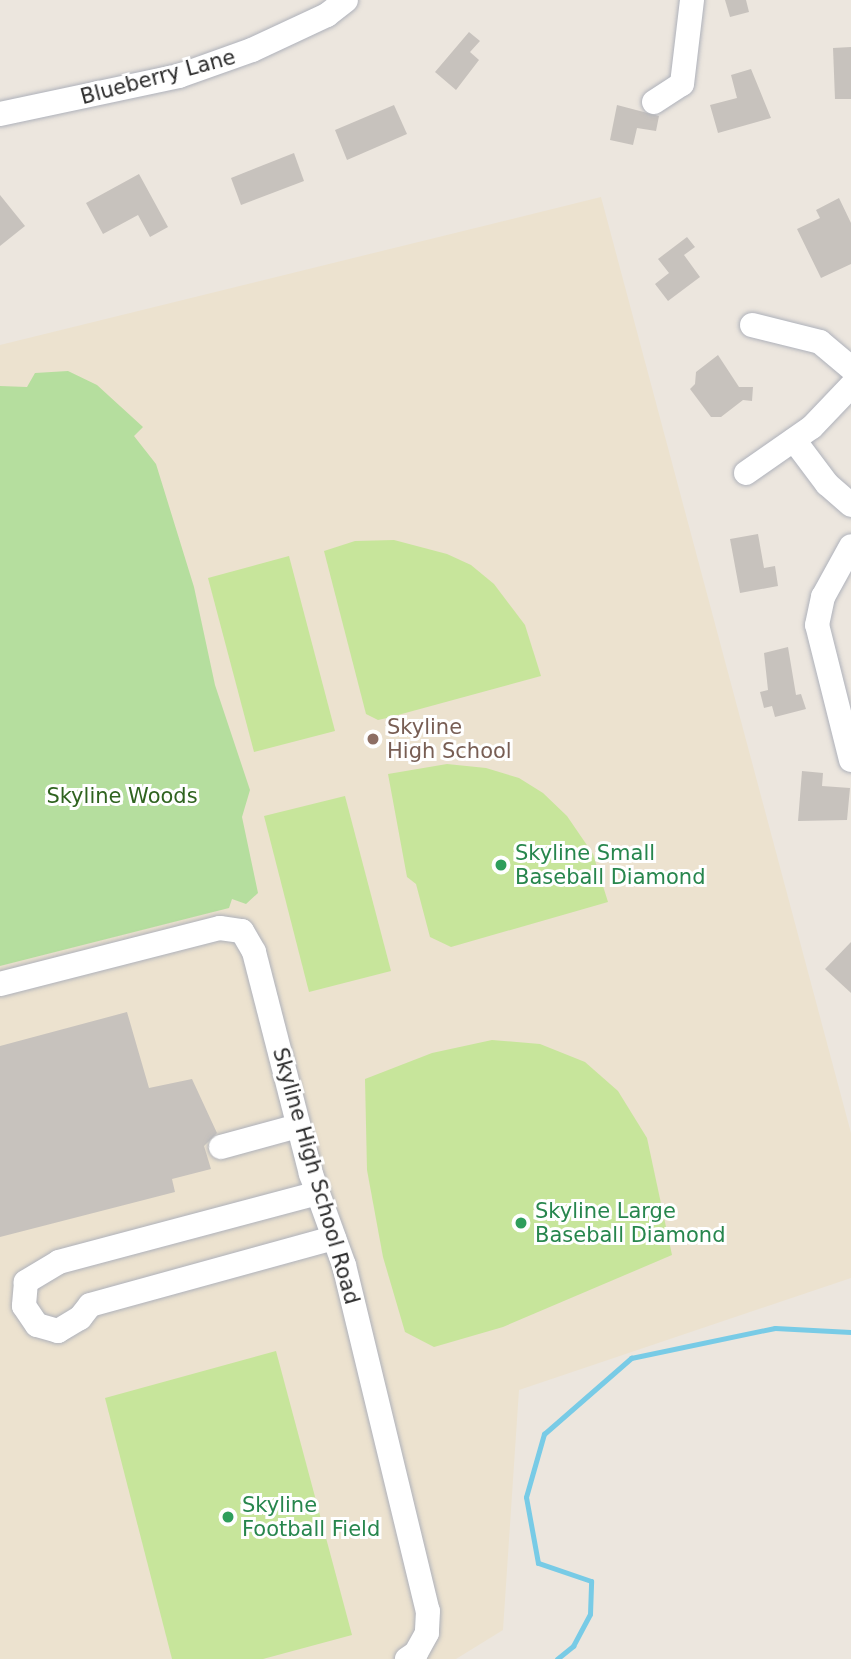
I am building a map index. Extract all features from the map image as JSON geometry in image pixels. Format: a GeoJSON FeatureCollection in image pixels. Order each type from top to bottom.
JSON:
{"type":"FeatureCollection","features":[{"type":"Feature","properties":{"kind":"street","name":"Blueberry Lane"},"geometry":{"type":"LineString","coordinates":[[0,114],[179,76],[252,50],[327,15],[346,0]]}},
{"type":"Feature","properties":{"kind":"street"},"geometry":{"type":"LineString","coordinates":[[654,102],[682,84],[692,0]]}},
{"type":"Feature","properties":{"kind":"street"},"geometry":{"type":"LineString","coordinates":[[752,325],[820,342],[851,368]]}},
{"type":"Feature","properties":{"kind":"street"},"geometry":{"type":"LineString","coordinates":[[746,473],[794,440],[851,386]]}},
{"type":"Feature","properties":{"kind":"street"},"geometry":{"type":"LineString","coordinates":[[794,440],[827,484],[851,505]]}},
{"type":"Feature","properties":{"kind":"street"},"geometry":{"type":"LineString","coordinates":[[851,546],[823,597],[817,625],[851,760]]}},
{"type":"Feature","properties":{"kind":"street","name":"Skyline High School Road"},"geometry":{"type":"LineString","coordinates":[[0,984],[220,928],[242,931],[254,952],[298,1126],[334,1238],[428,1611],[427,1633],[416,1653],[407,1659]]}},
{"type":"Feature","properties":{"kind":"street"},"geometry":{"type":"LineString","coordinates":[[221,1147],[298,1126]]}},
{"type":"Feature","properties":{"kind":"street"},"geometry":{"type":"LineString","coordinates":[[318,1193],[59,1262],[26,1282],[24,1306],[37,1325],[58,1331],[80,1318],[90,1306],[334,1238]]}},
{"type":"Feature","properties":{"kind":"shaded area","name":"Skyline High School"},"geometry":{"type":"Polygon","coordinates":[[[601,197],[851,1133],[851,1278],[519,1390],[503,1630],[456,1659],[0,1659],[0,345],[601,197]]]}},
{"type":"Feature","properties":{"kind":"green space","name":"Skyline Woods"},"geometry":{"type":"Polygon","coordinates":[[[68,371],[97,385],[143,427],[134,436],[156,464],[194,587],[215,685],[250,790],[242,817],[258,893],[246,904],[232,899],[229,908],[0,966],[0,386],[27,387],[35,373],[68,371]]]}},
{"type":"Feature","properties":{"kind":"green space"},"geometry":{"type":"Polygon","coordinates":[[[394,540],[447,554],[471,565],[494,584],[525,625],[541,676],[378,720],[366,714],[324,551],[355,541],[394,540]]]}},
{"type":"Feature","properties":{"kind":"green space"},"geometry":{"type":"Polygon","coordinates":[[[289,556],[335,731],[254,752],[208,578],[289,556]]]}},
{"type":"Feature","properties":{"kind":"green space","name":"Skyline Small Baseball Diamond"},"geometry":{"type":"Polygon","coordinates":[[[447,764],[486,768],[519,778],[543,793],[567,816],[593,854],[608,902],[451,947],[430,937],[416,884],[407,877],[388,774],[447,764]]]}},
{"type":"Feature","properties":{"kind":"green space"},"geometry":{"type":"Polygon","coordinates":[[[345,796],[391,971],[309,992],[264,816],[345,796]]]}},
{"type":"Feature","properties":{"kind":"green space","name":"Skyline Large Baseball Diamond"},"geometry":{"type":"Polygon","coordinates":[[[492,1040],[540,1044],[585,1062],[618,1091],[647,1138],[672,1255],[503,1327],[434,1347],[405,1332],[383,1257],[367,1170],[365,1079],[432,1053],[492,1040]]]}},
{"type":"Feature","properties":{"kind":"green space","name":"Skyline Football Field"},"geometry":{"type":"Polygon","coordinates":[[[276,1351],[352,1635],[263,1659],[172,1659],[105,1398],[276,1351]]]}},
{"type":"Feature","properties":{"kind":"building"},"geometry":{"type":"Polygon","coordinates":[[[725,0],[746,0],[749,12],[730,17],[725,0]]]}},
{"type":"Feature","properties":{"kind":"building"},"geometry":{"type":"Polygon","coordinates":[[[469,32],[480,41],[470,52],[479,60],[456,90],[435,72],[469,32]]]}},
{"type":"Feature","properties":{"kind":"building"},"geometry":{"type":"Polygon","coordinates":[[[851,47],[851,99],[835,99],[833,48],[851,47]]]}},
{"type":"Feature","properties":{"kind":"building"},"geometry":{"type":"Polygon","coordinates":[[[751,69],[771,118],[718,133],[710,105],[737,98],[731,75],[751,69]]]}},
{"type":"Feature","properties":{"kind":"building"},"geometry":{"type":"Polygon","coordinates":[[[394,105],[407,134],[347,160],[335,130],[394,105]]]}},
{"type":"Feature","properties":{"kind":"building"},"geometry":{"type":"Polygon","coordinates":[[[617,105],[659,116],[656,131],[637,128],[633,145],[610,140],[617,105]]]}},
{"type":"Feature","properties":{"kind":"building"},"geometry":{"type":"Polygon","coordinates":[[[294,153],[304,181],[241,205],[231,178],[294,153]]]}},
{"type":"Feature","properties":{"kind":"building"},"geometry":{"type":"Polygon","coordinates":[[[139,174],[168,227],[150,237],[138,215],[103,234],[86,203],[139,174]]]}},
{"type":"Feature","properties":{"kind":"building"},"geometry":{"type":"Polygon","coordinates":[[[0,195],[25,226],[0,246],[0,195]]]}},
{"type":"Feature","properties":{"kind":"building"},"geometry":{"type":"Polygon","coordinates":[[[839,198],[851,223],[851,264],[821,278],[797,229],[820,218],[816,210],[839,198]]]}},
{"type":"Feature","properties":{"kind":"building"},"geometry":{"type":"Polygon","coordinates":[[[687,237],[695,247],[684,255],[700,277],[668,301],[655,284],[669,273],[658,259],[687,237]]]}},
{"type":"Feature","properties":{"kind":"building"},"geometry":{"type":"Polygon","coordinates":[[[718,355],[739,387],[753,387],[752,401],[743,400],[721,417],[711,417],[690,389],[695,384],[696,372],[718,355]]]}},
{"type":"Feature","properties":{"kind":"building"},"geometry":{"type":"Polygon","coordinates":[[[758,534],[764,568],[775,566],[778,586],[740,593],[730,539],[758,534]]]}},
{"type":"Feature","properties":{"kind":"building"},"geometry":{"type":"Polygon","coordinates":[[[788,647],[796,695],[801,694],[806,709],[775,717],[772,706],[764,708],[760,692],[768,690],[764,653],[788,647]]]}},
{"type":"Feature","properties":{"kind":"building"},"geometry":{"type":"Polygon","coordinates":[[[802,771],[823,773],[822,786],[850,788],[847,820],[798,821],[802,771]]]}},
{"type":"Feature","properties":{"kind":"building"},"geometry":{"type":"Polygon","coordinates":[[[851,942],[851,993],[825,969],[851,942]]]}},
{"type":"Feature","properties":{"kind":"building"},"geometry":{"type":"Polygon","coordinates":[[[127,1012],[149,1088],[192,1079],[217,1133],[204,1146],[211,1169],[172,1179],[175,1192],[0,1237],[0,1046],[127,1012]]]}},
{"type":"Feature","properties":{"kind":"waterway"},"geometry":{"type":"LineString","coordinates":[[557,1659],[573,1646],[590,1614],[591,1581],[538,1563],[526,1497],[544,1434],[631,1358],[775,1328],[851,1332]]}},
{"type":"Feature","properties":{"kind":"place","name":"Skyline High School"},"geometry":{"type":"Point","coordinates":[373,739]}},
{"type":"Feature","properties":{"kind":"place","name":"Skyline Small Baseball Diamond"},"geometry":{"type":"Point","coordinates":[501,865]}},
{"type":"Feature","properties":{"kind":"place","name":"Skyline Large Baseball Diamond"},"geometry":{"type":"Point","coordinates":[521,1223]}},
{"type":"Feature","properties":{"kind":"place","name":"Skyline Football Field"},"geometry":{"type":"Point","coordinates":[228,1517]}}]}
